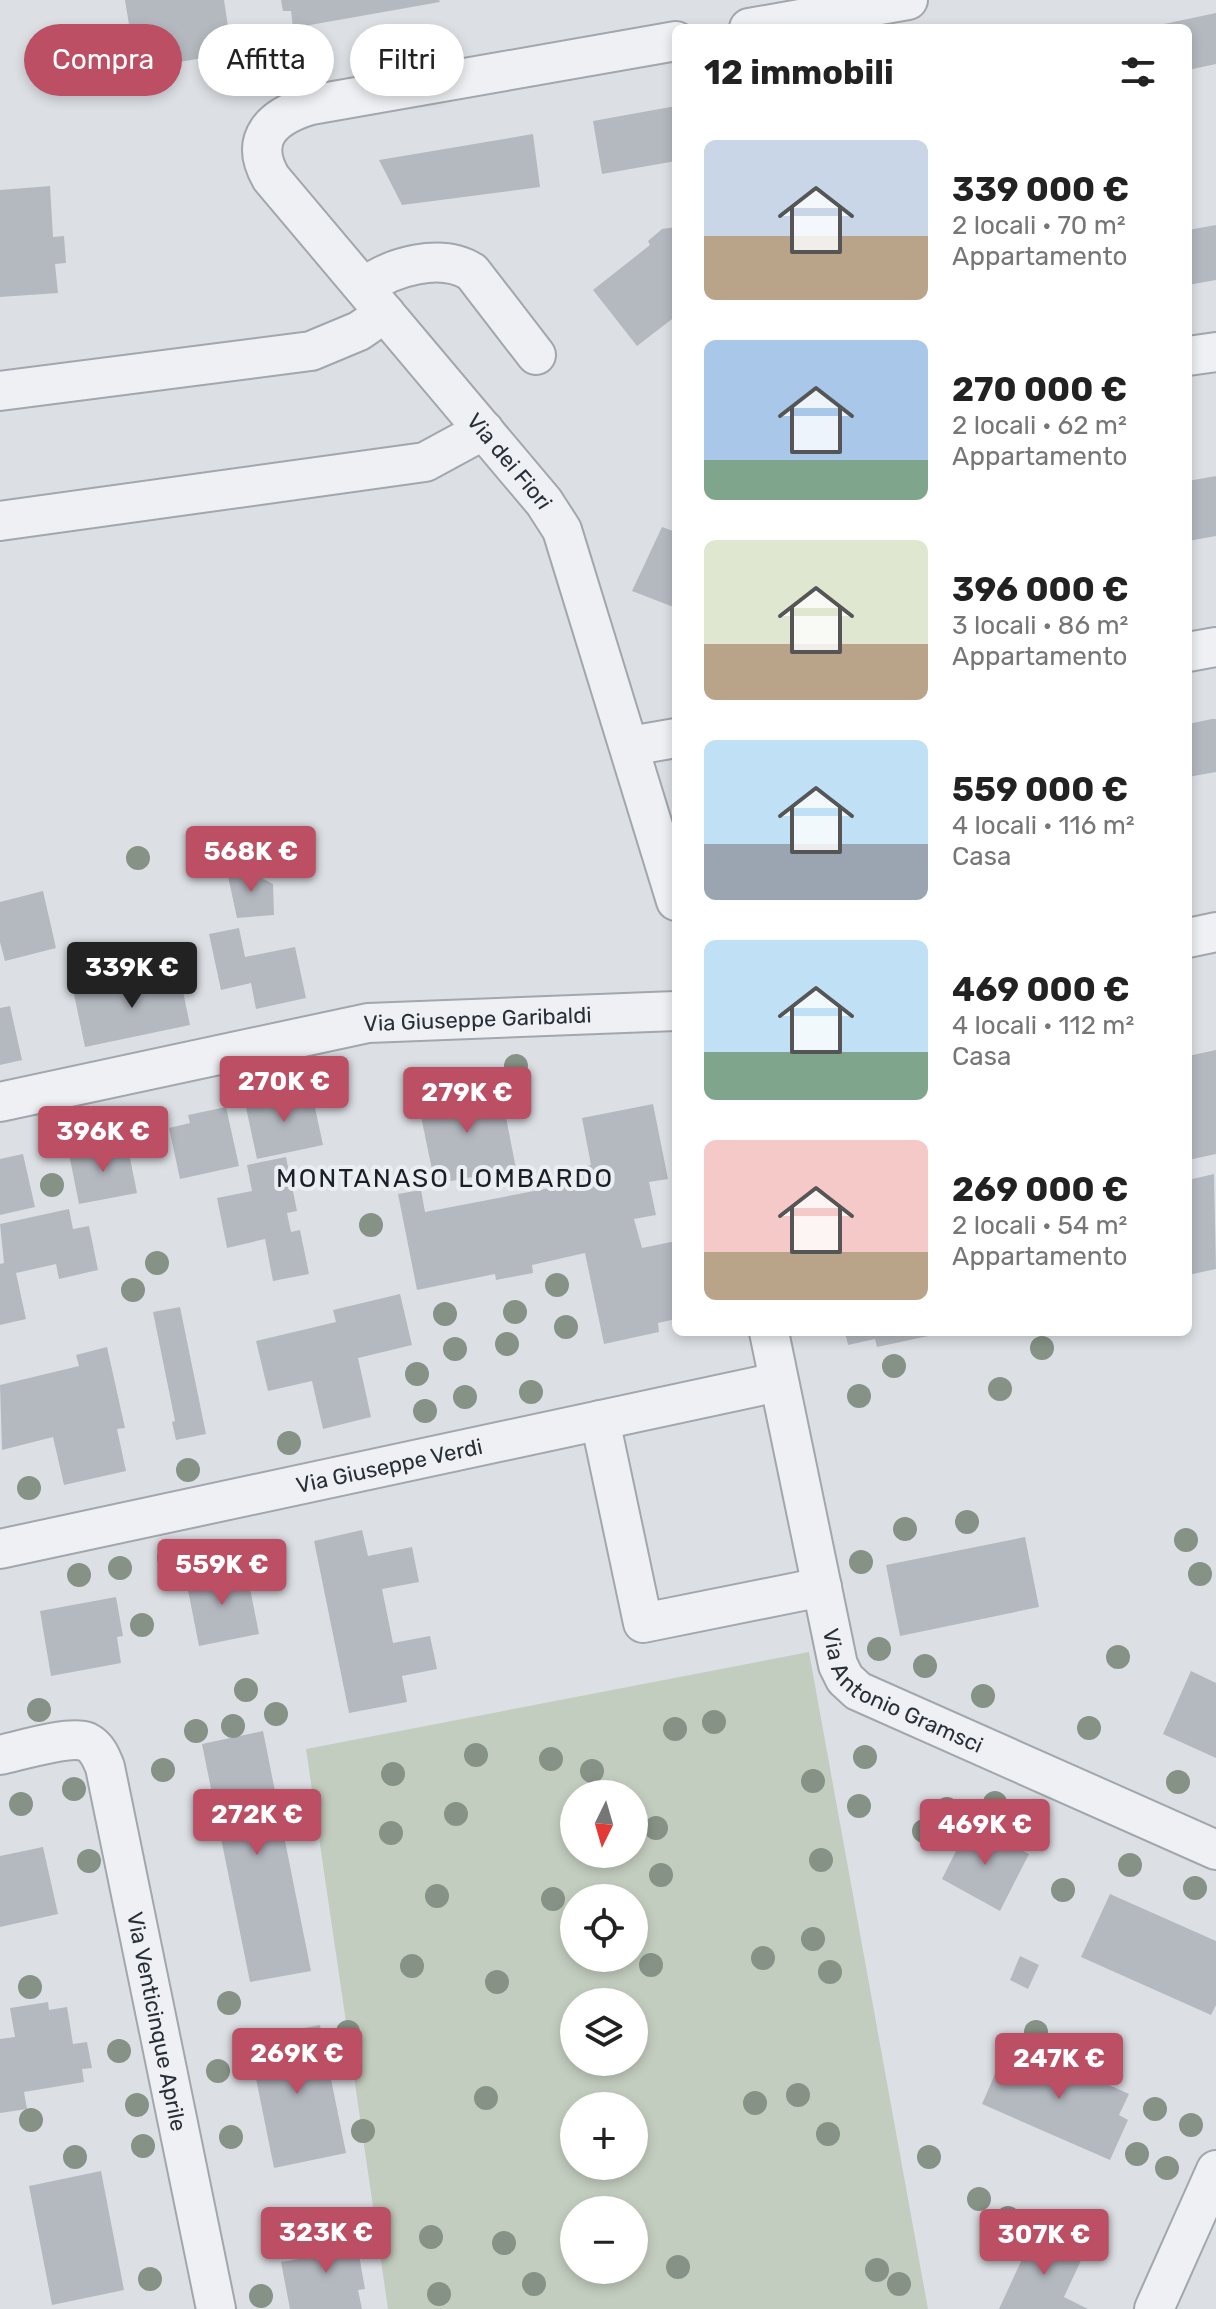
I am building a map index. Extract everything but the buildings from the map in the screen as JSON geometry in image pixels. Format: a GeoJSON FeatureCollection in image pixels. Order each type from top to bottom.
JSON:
{"type":"FeatureCollection","features":[{"type":"Feature","properties":{"kind":"street"},"geometry":{"type":"LineString","coordinates":[[783,24],[904,10]]}},
{"type":"Feature","properties":{"kind":"street","name":"Via dei Fiori"},"geometry":{"type":"LineString","coordinates":[[672,42],[311,105],[289,111],[274,121],[262,148],[263,164],[544,502],[562,530],[672,888]]}},
{"type":"Feature","properties":{"kind":"street"},"geometry":{"type":"LineString","coordinates":[[0,391],[311,351],[359,331],[391,270],[440,262],[462,266],[472,272],[536,355]]}},
{"type":"Feature","properties":{"kind":"street"},"geometry":{"type":"LineString","coordinates":[[1192,355],[1216,352]]}},
{"type":"Feature","properties":{"kind":"street"},"geometry":{"type":"LineString","coordinates":[[0,521],[425,462],[484,430]]}},
{"type":"Feature","properties":{"kind":"street"},"geometry":{"type":"LineString","coordinates":[[1192,651],[1216,647]]}},
{"type":"Feature","properties":{"kind":"street"},"geometry":{"type":"LineString","coordinates":[[630,746],[672,739]]}},
{"type":"Feature","properties":{"kind":"street"},"geometry":{"type":"LineString","coordinates":[[1192,937],[1216,932]]}},
{"type":"Feature","properties":{"kind":"street","name":"Via Giuseppe Garibaldi"},"geometry":{"type":"LineString","coordinates":[[0,1102],[368,1023],[672,1011]]}},
{"type":"Feature","properties":{"kind":"street","name":"Via Antonio Gramsci"},"geometry":{"type":"LineString","coordinates":[[770,1336],[838,1665],[845,1679],[858,1691],[1216,1850]]}},
{"type":"Feature","properties":{"kind":"street","name":"Via Giuseppe Verdi"},"geometry":{"type":"LineString","coordinates":[[0,1549],[778,1382]]}},
{"type":"Feature","properties":{"kind":"street"},"geometry":{"type":"LineString","coordinates":[[600,1420],[643,1623],[822,1587]]}},
{"type":"Feature","properties":{"kind":"street","name":"Via Venticinque Aprile"},"geometry":{"type":"LineString","coordinates":[[0,1755],[70,1741],[86,1741],[98,1751],[105,1767],[216,2309]]}},
{"type":"Feature","properties":{"kind":"street"},"geometry":{"type":"LineString","coordinates":[[1154,2309],[1203,2229],[1216,2170]]}},
{"type":"Feature","properties":{"kind":"green space"},"geometry":{"type":"Polygon","coordinates":[[[809,1652],[928,2309],[388,2309],[306,1749],[809,1652]]]}},
{"type":"Feature","properties":{"kind":"district","name":"MONTANASO LOMBARDO"},"geometry":{"type":"Point","coordinates":[445,1178]}}]}
